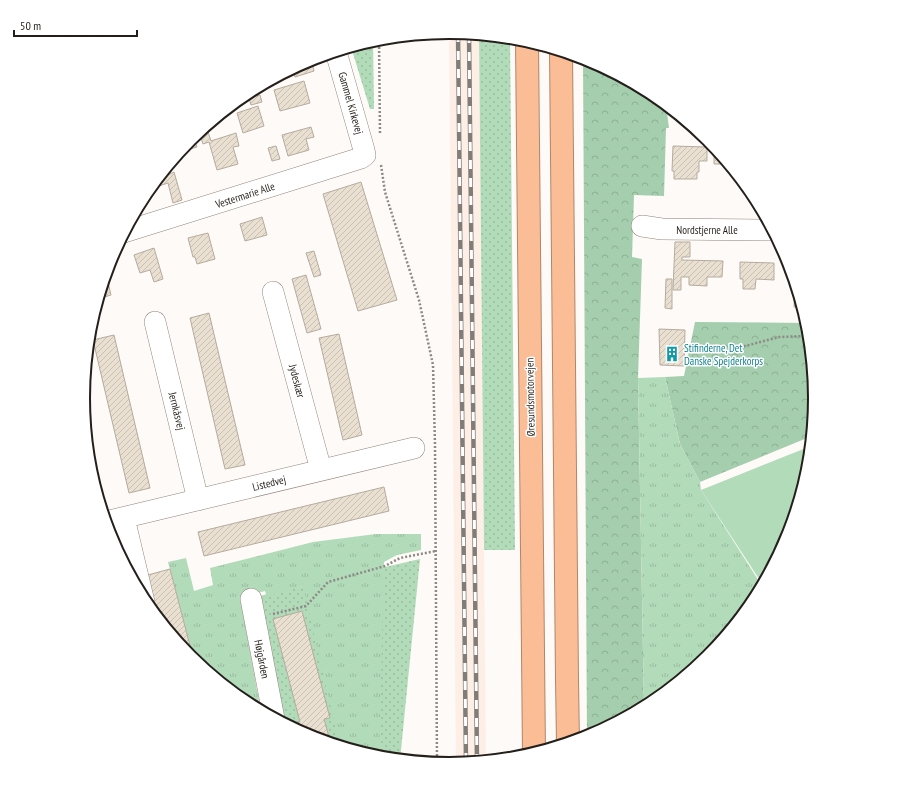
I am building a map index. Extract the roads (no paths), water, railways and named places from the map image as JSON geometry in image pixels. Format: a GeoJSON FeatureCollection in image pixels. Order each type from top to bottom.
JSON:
{"type":"FeatureCollection","features":[{"type":"Feature","properties":{"kind":"highway","name":"Øresundsmotorvejen"},"geometry":{"type":"LineString","coordinates":[[527,48],[534,748]]}},
{"type":"Feature","properties":{"kind":"highway"},"geometry":{"type":"LineString","coordinates":[[561,57],[568,738]]}},
{"type":"Feature","properties":{"kind":"street","name":"Gammel Kirkevej"},"geometry":{"type":"LineString","coordinates":[[337,57],[364,150],[372,159]]}},
{"type":"Feature","properties":{"kind":"street","name":"Vestermarie Alle"},"geometry":{"type":"LineString","coordinates":[[132,229],[361,158],[372,159]]}},
{"type":"Feature","properties":{"kind":"street","name":"Nordstjerne Alle"},"geometry":{"type":"LineString","coordinates":[[642,226],[662,229],[766,230]]}},
{"type":"Feature","properties":{"kind":"street","name":"Jydeskær"},"geometry":{"type":"LineString","coordinates":[[274,292],[321,470]]}},
{"type":"Feature","properties":{"kind":"street","name":"Jernkåsvej"},"geometry":{"type":"LineString","coordinates":[[155,322],[198,500]]}},
{"type":"Feature","properties":{"kind":"street","name":"Listedvej"},"geometry":{"type":"LineString","coordinates":[[130,563],[114,520],[414,448]]}},
{"type":"Feature","properties":{"kind":"street","name":"Højgården"},"geometry":{"type":"LineString","coordinates":[[253,609],[273,712]]}},
{"type":"Feature","properties":{"kind":"railway"},"geometry":{"type":"LineString","coordinates":[[458,39],[466,757]]}},
{"type":"Feature","properties":{"kind":"railway"},"geometry":{"type":"LineString","coordinates":[[469,40],[477,757]]}},
{"type":"Feature","properties":{"kind":"place","name":"Stifinderne, Det Danske Spejderkorps"},"geometry":{"type":"Point","coordinates":[672,354]}}]}
